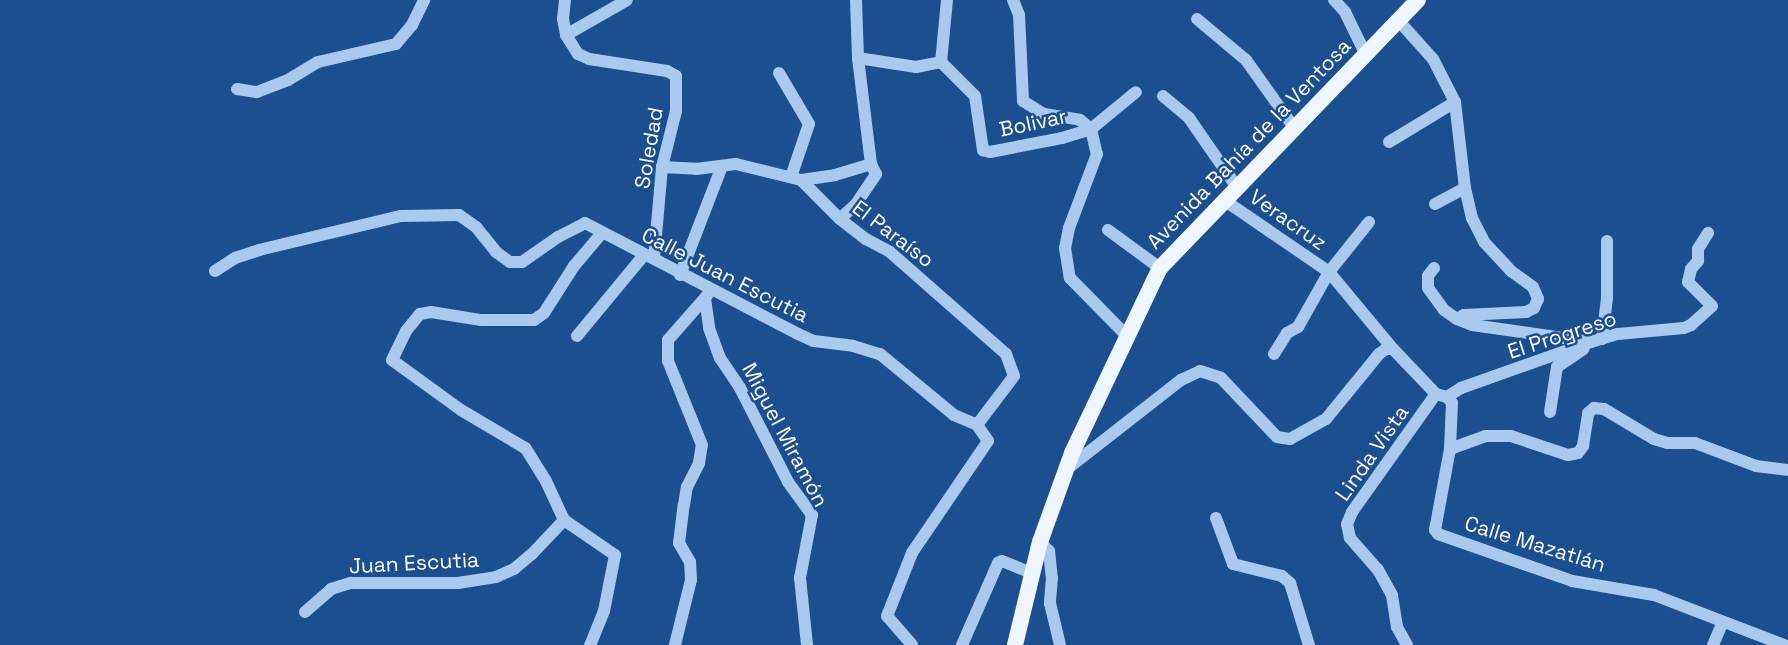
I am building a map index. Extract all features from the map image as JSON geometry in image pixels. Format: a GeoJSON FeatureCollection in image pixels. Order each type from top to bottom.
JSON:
{"type":"FeatureCollection","features":[{"type":"Feature","properties":{"kind":"main road","name":"Avenida Bahía de la Ventosa"},"geometry":{"type":"LineString","coordinates":[[1015,645],[1040,542],[1067,469],[1160,268],[1236,186],[1295,129],[1418,0]]}},
{"type":"Feature","properties":{"kind":"street"},"geometry":{"type":"LineString","coordinates":[[237,89],[257,92],[288,80],[318,62],[396,44],[412,25],[424,0]]}},
{"type":"Feature","properties":{"kind":"street"},"geometry":{"type":"LineString","coordinates":[[565,0],[563,19],[566,35],[627,0]]}},
{"type":"Feature","properties":{"kind":"street"},"geometry":{"type":"LineString","coordinates":[[840,219],[856,204],[876,174],[871,164],[858,58],[856,0]]}},
{"type":"Feature","properties":{"kind":"street"},"geometry":{"type":"LineString","coordinates":[[858,58],[916,67],[941,62],[947,0]]}},
{"type":"Feature","properties":{"kind":"street"},"geometry":{"type":"LineString","coordinates":[[1013,0],[1019,15],[1023,101],[1044,114],[1080,120],[1091,129],[1097,154],[1069,228],[1067,265],[1070,278],[1127,336]]}},
{"type":"Feature","properties":{"kind":"street"},"geometry":{"type":"LineString","coordinates":[[1334,0],[1345,12],[1365,53]]}},
{"type":"Feature","properties":{"kind":"street"},"geometry":{"type":"LineString","coordinates":[[1198,19],[1246,60],[1295,129]]}},
{"type":"Feature","properties":{"kind":"street"},"geometry":{"type":"LineString","coordinates":[[1398,20],[1433,59],[1455,102],[1465,188],[1472,218],[1485,243],[1511,271],[1533,287],[1538,299],[1534,308],[1526,312],[1464,315],[1457,319]]}},
{"type":"Feature","properties":{"kind":"street","name":"Soledad"},"geometry":{"type":"LineString","coordinates":[[566,35],[578,54],[602,61],[667,71],[676,76],[676,111],[662,167],[649,257]]}},
{"type":"Feature","properties":{"kind":"street","name":"Bolivar"},"geometry":{"type":"LineString","coordinates":[[941,62],[975,96],[983,150],[990,152],[1062,138],[1091,129]]}},
{"type":"Feature","properties":{"kind":"street"},"geometry":{"type":"LineString","coordinates":[[779,73],[809,124],[796,179]]}},
{"type":"Feature","properties":{"kind":"street"},"geometry":{"type":"LineString","coordinates":[[1091,129],[1136,92]]}},
{"type":"Feature","properties":{"kind":"street"},"geometry":{"type":"LineString","coordinates":[[1163,96],[1189,118],[1236,186]]}},
{"type":"Feature","properties":{"kind":"street"},"geometry":{"type":"LineString","coordinates":[[1389,142],[1455,102]]}},
{"type":"Feature","properties":{"kind":"street"},"geometry":{"type":"LineString","coordinates":[[662,167],[736,164],[796,179],[835,175],[871,164]]}},
{"type":"Feature","properties":{"kind":"street"},"geometry":{"type":"LineString","coordinates":[[680,275],[722,166]]}},
{"type":"Feature","properties":{"kind":"street","name":"El Paraíso"},"geometry":{"type":"LineString","coordinates":[[796,179],[840,219],[866,239],[890,252],[1006,354],[1014,376],[977,425]]}},
{"type":"Feature","properties":{"kind":"street"},"geometry":{"type":"LineString","coordinates":[[1435,204],[1465,188]]}},
{"type":"Feature","properties":{"kind":"street","name":"Veracruz"},"geometry":{"type":"LineString","coordinates":[[1224,200],[1329,272]]}},
{"type":"Feature","properties":{"kind":"street","name":"Calle Juan Escutia"},"geometry":{"type":"LineString","coordinates":[[215,271],[235,258],[259,250],[401,215],[459,215],[476,227],[496,252],[510,262],[522,262],[584,223],[649,257],[708,294],[814,341],[853,346],[880,354],[954,415],[977,425]]}},
{"type":"Feature","properties":{"kind":"street"},"geometry":{"type":"LineString","coordinates":[[1274,354],[1287,332],[1298,327],[1329,272],[1370,222]]}},
{"type":"Feature","properties":{"kind":"street"},"geometry":{"type":"LineString","coordinates":[[1108,230],[1160,268]]}},
{"type":"Feature","properties":{"kind":"street"},"geometry":{"type":"LineString","coordinates":[[590,645],[604,611],[615,555],[564,520],[546,481],[525,448],[461,410],[392,360],[406,331],[420,314],[431,312],[481,320],[534,320],[544,313],[575,266],[602,233]]}},
{"type":"Feature","properties":{"kind":"street","name":"El Progreso"},"geometry":{"type":"LineString","coordinates":[[1442,395],[1597,340],[1618,334],[1684,328],[1693,323],[1712,306],[1688,282],[1691,269],[1698,261],[1698,249],[1708,233]]}},
{"type":"Feature","properties":{"kind":"street"},"geometry":{"type":"LineString","coordinates":[[1550,412],[1557,367],[1597,340],[1608,298],[1607,241]]}},
{"type":"Feature","properties":{"kind":"street"},"geometry":{"type":"LineString","coordinates":[[577,336],[649,257]]}},
{"type":"Feature","properties":{"kind":"street"},"geometry":{"type":"LineString","coordinates":[[1434,268],[1428,276],[1427,288],[1444,310],[1457,319],[1472,325],[1597,340]]}},
{"type":"Feature","properties":{"kind":"street"},"geometry":{"type":"LineString","coordinates":[[1329,272],[1393,349],[1442,395]]}},
{"type":"Feature","properties":{"kind":"street"},"geometry":{"type":"LineString","coordinates":[[676,645],[691,580],[690,562],[680,543],[684,505],[687,487],[699,463],[702,445],[668,361],[668,340],[708,294]]}},
{"type":"Feature","properties":{"kind":"street","name":"Miguel Miramón"},"geometry":{"type":"LineString","coordinates":[[708,294],[709,328],[720,358],[752,411],[788,482],[812,515],[800,578],[807,645]]}},
{"type":"Feature","properties":{"kind":"street"},"geometry":{"type":"LineString","coordinates":[[1067,469],[1181,380],[1200,371],[1221,378],[1276,437],[1290,439],[1326,419],[1379,354],[1386,349],[1393,349]]}},
{"type":"Feature","properties":{"kind":"street","name":"Calle Mazatlán"},"geometry":{"type":"LineString","coordinates":[[1442,395],[1452,403],[1450,449],[1435,530],[1438,534],[1572,581],[1654,595],[1784,645]]}},
{"type":"Feature","properties":{"kind":"street","name":"Linda Vista"},"geometry":{"type":"LineString","coordinates":[[1407,645],[1397,627],[1392,595],[1378,570],[1350,538],[1348,524],[1352,512],[1442,395]]}},
{"type":"Feature","properties":{"kind":"street"},"geometry":{"type":"LineString","coordinates":[[1450,449],[1486,436],[1511,436],[1568,455],[1578,453],[1583,446],[1588,413],[1594,408],[1604,409],[1654,439],[1667,443],[1695,443],[1756,466],[1788,470]]}},
{"type":"Feature","properties":{"kind":"street"},"geometry":{"type":"LineString","coordinates":[[912,645],[887,616],[912,553],[988,441],[977,425]]}},
{"type":"Feature","properties":{"kind":"street"},"geometry":{"type":"LineString","coordinates":[[1216,518],[1233,564],[1282,576],[1290,583],[1309,645]]}},
{"type":"Feature","properties":{"kind":"street","name":"Juan Escutia"},"geometry":{"type":"LineString","coordinates":[[305,612],[331,589],[351,583],[458,583],[496,577],[514,569],[533,554],[564,520]]}},
{"type":"Feature","properties":{"kind":"street"},"geometry":{"type":"LineString","coordinates":[[1040,542],[1049,551],[1052,578],[1050,603],[1060,645]]}},
{"type":"Feature","properties":{"kind":"street"},"geometry":{"type":"LineString","coordinates":[[962,645],[998,563],[1002,561],[1032,573]]}},
{"type":"Feature","properties":{"kind":"street"},"geometry":{"type":"LineString","coordinates":[[1713,645],[1723,622]]}}]}
